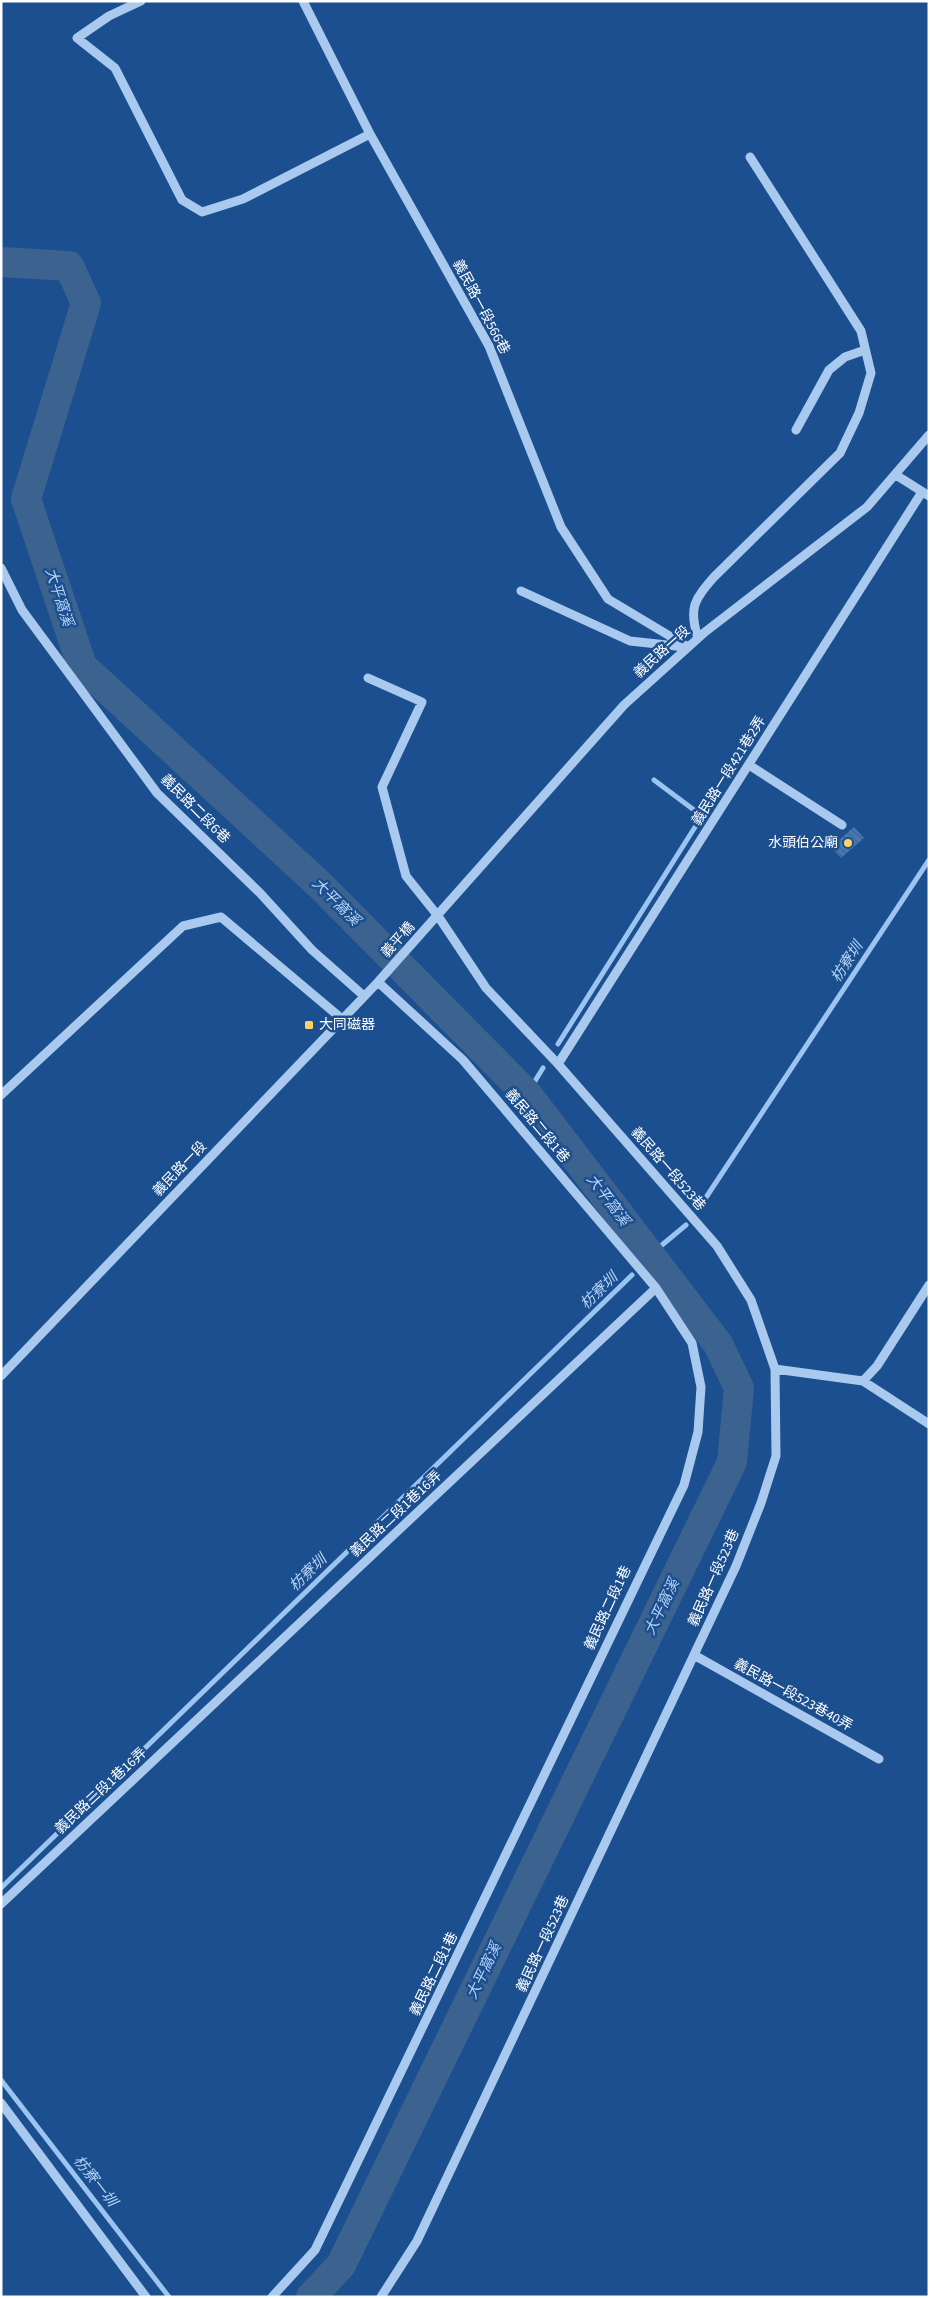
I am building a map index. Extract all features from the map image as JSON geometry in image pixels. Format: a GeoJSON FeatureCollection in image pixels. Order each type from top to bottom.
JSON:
{"type":"FeatureCollection","features":[{"type":"Feature","properties":{"kind":"street"},"geometry":{"type":"LineString","coordinates":[[141,1],[109,16],[77,38],[115,68],[182,200],[202,212],[243,199],[370,134]]}},
{"type":"Feature","properties":{"kind":"street","name":"義民路一段566巷"},"geometry":{"type":"LineString","coordinates":[[303,1],[370,134],[488,346],[561,527],[608,599],[688,647]]}},
{"type":"Feature","properties":{"kind":"street"},"geometry":{"type":"LineString","coordinates":[[698,638],[693,621],[696,598],[714,577],[840,453],[859,413],[870,373],[861,331],[750,157]]}},
{"type":"Feature","properties":{"kind":"street"},"geometry":{"type":"LineString","coordinates":[[796,430],[829,370],[845,357],[865,350]]}},
{"type":"Feature","properties":{"kind":"street","name":"義民路一段"},"geometry":{"type":"LineString","coordinates":[[438,916],[624,705],[698,638],[867,506],[929,435]]}},
{"type":"Feature","properties":{"kind":"street"},"geometry":{"type":"LineString","coordinates":[[896,474],[925,494]]}},
{"type":"Feature","properties":{"kind":"street","name":"義民路一段421巷2弄"},"geometry":{"type":"LineString","coordinates":[[558,1064],[748,765],[925,494]]}},
{"type":"Feature","properties":{"kind":"street","name":"義民路二段6巷"},"geometry":{"type":"LineString","coordinates":[[1,568],[22,610],[157,793],[260,893],[312,950],[364,996]]}},
{"type":"Feature","properties":{"kind":"street"},"geometry":{"type":"LineString","coordinates":[[521,591],[630,641],[688,647]]}},
{"type":"Feature","properties":{"kind":"street","name":"義民路一段523巷"},"geometry":{"type":"LineString","coordinates":[[368,678],[422,702],[382,787],[406,876],[438,916],[486,988],[558,1064],[717,1246],[751,1300],[775,1369],[776,1456],[761,1503],[736,1566],[416,2241],[381,2297]]}},
{"type":"Feature","properties":{"kind":"street"},"geometry":{"type":"LineString","coordinates":[[748,765],[842,825]]}},
{"type":"Feature","properties":{"kind":"street","name":"義平橋"},"geometry":{"type":"LineString","coordinates":[[378,982],[438,916]]}},
{"type":"Feature","properties":{"kind":"street"},"geometry":{"type":"LineString","coordinates":[[1,1095],[183,926],[220,917],[342,1019]]}},
{"type":"Feature","properties":{"kind":"street","name":"義民路一段"},"geometry":{"type":"LineString","coordinates":[[1,1376],[378,982]]}},
{"type":"Feature","properties":{"kind":"street","name":"義民路二段1巷"},"geometry":{"type":"LineString","coordinates":[[272,2297],[315,2250],[684,1485],[698,1432],[701,1387],[692,1343],[656,1288],[463,1060],[378,982]]}},
{"type":"Feature","properties":{"kind":"street"},"geometry":{"type":"LineString","coordinates":[[863,1382],[877,1366],[929,1285]]}},
{"type":"Feature","properties":{"kind":"street","name":"義民路二段1巷16弄"},"geometry":{"type":"LineString","coordinates":[[1,1904],[656,1288]]}},
{"type":"Feature","properties":{"kind":"street"},"geometry":{"type":"LineString","coordinates":[[775,1369],[863,1382],[929,1424]]}},
{"type":"Feature","properties":{"kind":"street","name":"義民路一段523巷40弄"},"geometry":{"type":"LineString","coordinates":[[694,1655],[879,1759]]}},
{"type":"Feature","properties":{"kind":"street"},"geometry":{"type":"LineString","coordinates":[[1,2103],[146,2297]]}},
{"type":"Feature","properties":{"kind":"building","name":"水頭伯公廟"},"geometry":{"type":"Polygon","coordinates":[[[854,827],[864,838],[841,858],[831,847],[854,827]]]}},
{"type":"Feature","properties":{"kind":"waterway","name":"大平窩溪"},"geometry":{"type":"LineString","coordinates":[[1,262],[69,266],[86,303],[26,499],[82,666],[321,886],[527,1094],[718,1344],[739,1388],[732,1462],[341,2265],[311,2297]]}},
{"type":"Feature","properties":{"kind":"waterway"},"geometry":{"type":"LineString","coordinates":[[558,1044],[702,816],[654,780]]}},
{"type":"Feature","properties":{"kind":"waterway","name":"枋寮圳"},"geometry":{"type":"LineString","coordinates":[[703,1202],[929,860]]}},
{"type":"Feature","properties":{"kind":"waterway"},"geometry":{"type":"LineString","coordinates":[[527,1094],[543,1068]]}},
{"type":"Feature","properties":{"kind":"waterway"},"geometry":{"type":"LineString","coordinates":[[650,1255],[686,1225]]}},
{"type":"Feature","properties":{"kind":"waterway","name":"枋寮圳"},"geometry":{"type":"LineString","coordinates":[[1,1888],[632,1275]]}},
{"type":"Feature","properties":{"kind":"waterway","name":"枋寮一圳"},"geometry":{"type":"LineString","coordinates":[[1,2080],[169,2297]]}},
{"type":"Feature","properties":{"kind":"place","name":"水頭伯公廟"},"geometry":{"type":"Point","coordinates":[848,843]}},
{"type":"Feature","properties":{"kind":"place","name":"大同磁器"},"geometry":{"type":"Point","coordinates":[309,1025]}}]}
